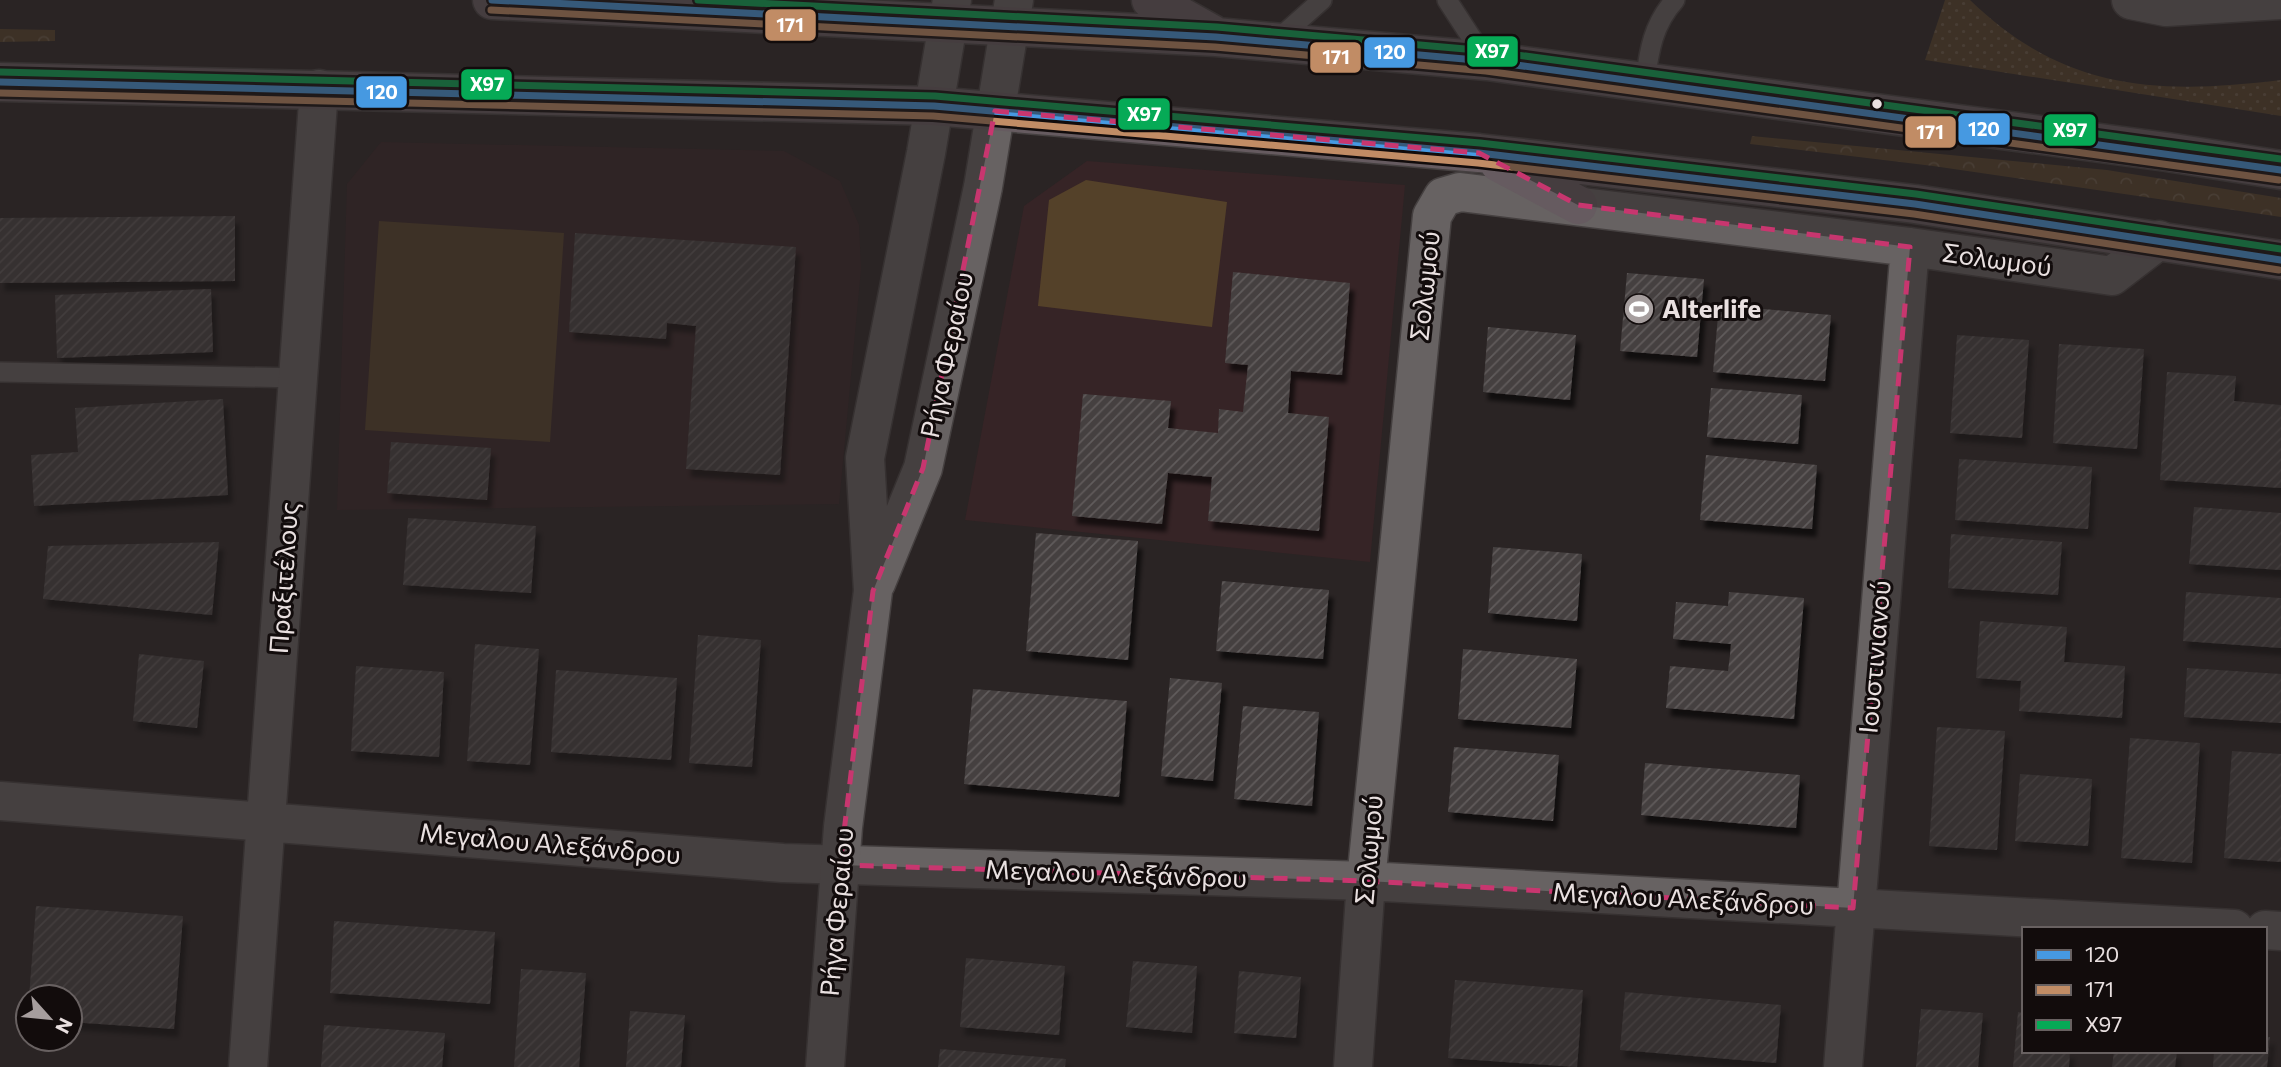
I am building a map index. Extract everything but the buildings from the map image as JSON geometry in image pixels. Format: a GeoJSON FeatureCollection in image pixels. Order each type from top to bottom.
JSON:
{"type":"FeatureCollection","features":[{"type":"Feature","properties":{"kind":"main road"},"geometry":{"type":"LineString","coordinates":[[492,0],[1012,14],[1274,43],[1487,61],[2153,150],[2281,170]]}},
{"type":"Feature","properties":{"kind":"main road"},"geometry":{"type":"LineString","coordinates":[[1151,0],[1216,37]]}},
{"type":"Feature","properties":{"kind":"main road"},"geometry":{"type":"LineString","coordinates":[[0,82],[934,106],[1479,153],[1914,204],[2281,260]]}},
{"type":"Feature","properties":{"kind":"main road"},"geometry":{"type":"LineString","coordinates":[[1479,153],[1578,205]]}},
{"type":"Feature","properties":{"kind":"street"},"geometry":{"type":"LineString","coordinates":[[2131,0],[2166,7],[2281,0]]}},
{"type":"Feature","properties":{"kind":"street","name":"Ρήγα Φεραίου"},"geometry":{"type":"LineString","coordinates":[[825,1067],[840,865],[873,591],[865,458],[950,12]]}},
{"type":"Feature","properties":{"kind":"street","name":"Ρήγα Φεραίου"},"geometry":{"type":"LineString","coordinates":[[873,591],[923,468],[983,187],[1012,14]]}},
{"type":"Feature","properties":{"kind":"street","name":"Πραξιτέλους"},"geometry":{"type":"LineString","coordinates":[[248,1067],[319,89]]}},
{"type":"Feature","properties":{"kind":"street","name":"Σολωμού"},"geometry":{"type":"LineString","coordinates":[[1353,1067],[1366,881],[1432,216],[1443,197],[1460,192],[1578,205],[1910,247],[2112,276],[2159,240]]}},
{"type":"Feature","properties":{"kind":"street","name":"Ιουστινιανού"},"geometry":{"type":"LineString","coordinates":[[1843,1067],[1853,908],[1910,247]]}},
{"type":"Feature","properties":{"kind":"street","name":"Μεγαλου Αλεξάνδρου"},"geometry":{"type":"LineString","coordinates":[[0,801],[769,862],[1366,881],[2198,927]]}},
{"type":"Feature","properties":{"kind":"lane"},"geometry":{"type":"LineString","coordinates":[[1274,43],[1322,0]]}},
{"type":"Feature","properties":{"kind":"lane"},"geometry":{"type":"LineString","coordinates":[[1447,0],[1487,61]]}},
{"type":"Feature","properties":{"kind":"lane"},"geometry":{"type":"LineString","coordinates":[[1645,82],[1651,41],[1666,10],[1675,0]]}},
{"type":"Feature","properties":{"kind":"lane"},"geometry":{"type":"LineString","coordinates":[[0,372],[298,378]]}},
{"type":"Feature","properties":{"kind":"highlighted area"},"geometry":{"type":"Polygon","coordinates":[[[995,111],[1479,153],[1578,205],[1910,247],[1853,908],[1366,881],[840,865],[873,591],[923,468],[995,111]]]}},
{"type":"Feature","properties":{"kind":"shaded area"},"geometry":{"type":"Polygon","coordinates":[[[381,142],[784,151],[840,181],[859,225],[861,269],[839,504],[337,510],[347,184],[381,142]]]}},
{"type":"Feature","properties":{"kind":"shaded area"},"geometry":{"type":"Polygon","coordinates":[[[1087,161],[1405,185],[1370,562],[965,520],[1024,206],[1087,161]]]}},
{"type":"Feature","properties":{"kind":"green space"},"geometry":{"type":"Polygon","coordinates":[[[1945,0],[1970,0],[2005,30],[2041,53],[2077,69],[2114,80],[2193,87],[2281,80],[2281,116],[1925,60],[1945,0]]]}},
{"type":"Feature","properties":{"kind":"green space"},"geometry":{"type":"Polygon","coordinates":[[[0,29],[55,30],[55,41],[0,42],[0,29]]]}},
{"type":"Feature","properties":{"kind":"green space"},"geometry":{"type":"Polygon","coordinates":[[[1752,136],[2107,170],[2281,198],[2281,217],[1933,166],[1750,144],[1752,136]]]}},
{"type":"Feature","properties":{"kind":"green space"},"geometry":{"type":"Polygon","coordinates":[[[1086,180],[1227,202],[1212,327],[1038,306],[1049,200],[1086,180]]]}},
{"type":"Feature","properties":{"kind":"green space"},"geometry":{"type":"Polygon","coordinates":[[[379,221],[564,233],[550,442],[365,430],[379,221]]]}},
{"type":"Feature","properties":{"kind":"transit line","name":"120"},"geometry":{"type":"LineString","coordinates":[[492,0],[1216,37],[1487,61],[2281,170]]}},
{"type":"Feature","properties":{"kind":"transit line","name":"X97"},"geometry":{"type":"LineString","coordinates":[[698,0],[1217,27],[1488,51],[2281,159]]}},
{"type":"Feature","properties":{"kind":"transit line","name":"171"},"geometry":{"type":"LineString","coordinates":[[491,10],[1215,47],[1486,71],[2279,180]]}},
{"type":"Feature","properties":{"kind":"transit line","name":"X97"},"geometry":{"type":"LineString","coordinates":[[0,72],[935,96],[1480,143],[1916,194],[2281,249]]}},
{"type":"Feature","properties":{"kind":"transit line","name":"120"},"geometry":{"type":"LineString","coordinates":[[0,82],[934,106],[1479,153],[1915,204],[2281,260]]}},
{"type":"Feature","properties":{"kind":"transit line","name":"171"},"geometry":{"type":"LineString","coordinates":[[0,93],[933,116],[1478,163],[1914,214],[2279,270]]}},
{"type":"Feature","properties":{"kind":"place","name":"Alterlife"},"geometry":{"type":"Point","coordinates":[1639,309]}}]}
